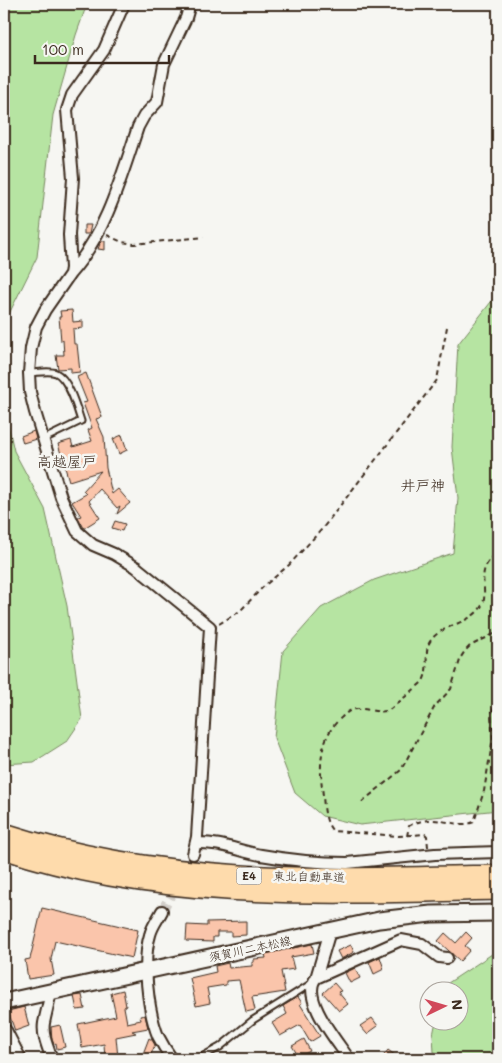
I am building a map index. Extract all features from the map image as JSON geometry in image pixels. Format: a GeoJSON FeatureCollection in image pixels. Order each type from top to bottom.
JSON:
{"type":"FeatureCollection","features":[{"type":"Feature","properties":{"kind":"highway","name":"東北自動車道"},"geometry":{"type":"LineString","coordinates":[[4,833],[74,853],[145,866],[251,877],[317,878],[498,875]]}},
{"type":"Feature","properties":{"kind":"highway","name":"東北自動車道"},"geometry":{"type":"LineString","coordinates":[[4,850],[71,868],[143,882],[193,888],[315,894],[498,890]]}},
{"type":"Feature","properties":{"kind":"main road","name":"須賀川二本松線"},"geometry":{"type":"LineString","coordinates":[[4,1002],[379,920],[431,914],[498,913]]}},
{"type":"Feature","properties":{"kind":"main road"},"geometry":{"type":"LineString","coordinates":[[4,1032],[18,1059]]}},
{"type":"Feature","properties":{"kind":"street"},"geometry":{"type":"LineString","coordinates":[[70,274],[69,235],[73,178],[67,110],[72,95],[104,50],[124,4]]}},
{"type":"Feature","properties":{"kind":"street"},"geometry":{"type":"LineString","coordinates":[[190,4],[186,18],[164,64],[157,102],[144,116],[138,127],[100,228],[84,258],[70,274],[45,310],[36,327],[31,348],[30,392],[61,497],[77,531],[93,545],[114,554],[136,567],[210,627],[195,848],[210,842],[259,855],[333,863],[428,855],[498,852]]}},
{"type":"Feature","properties":{"kind":"street"},"geometry":{"type":"LineString","coordinates":[[162,910],[150,934],[146,949],[147,971],[151,1007],[158,1035],[172,1059]]}},
{"type":"Feature","properties":{"kind":"street"},"geometry":{"type":"LineString","coordinates":[[330,931],[314,980],[311,996],[315,1007],[349,1059]]}},
{"type":"Feature","properties":{"kind":"street"},"geometry":{"type":"LineString","coordinates":[[314,980],[401,940],[422,944],[440,957],[447,958]]}},
{"type":"Feature","properties":{"kind":"street"},"geometry":{"type":"LineString","coordinates":[[51,991],[44,1025],[45,1036],[52,1059]]}},
{"type":"Feature","properties":{"kind":"lane"},"geometry":{"type":"LineString","coordinates":[[29,373],[53,372],[58,374],[72,395],[81,421],[44,439]]}},
{"type":"Feature","properties":{"kind":"lane"},"geometry":{"type":"LineString","coordinates":[[198,1059],[220,1047],[252,1020],[314,980]]}},
{"type":"Feature","properties":{"kind":"path"},"geometry":{"type":"LineString","coordinates":[[100,228],[110,238],[134,244],[204,238]]}},
{"type":"Feature","properties":{"kind":"path"},"geometry":{"type":"LineString","coordinates":[[210,627],[218,625],[240,611],[263,587],[289,565],[322,529],[437,380],[447,327]]}},
{"type":"Feature","properties":{"kind":"path"},"geometry":{"type":"LineString","coordinates":[[428,855],[428,842],[425,834],[406,836],[333,831],[330,828],[325,811],[320,770],[325,739],[338,720],[349,710],[389,710],[423,682],[427,669],[428,645],[431,639],[463,622],[483,604],[485,596],[485,565],[498,552]]}},
{"type":"Feature","properties":{"kind":"path"},"geometry":{"type":"LineString","coordinates":[[362,802],[401,770],[435,706],[451,689],[461,657],[465,651],[470,646],[498,632]]}},
{"type":"Feature","properties":{"kind":"path"},"geometry":{"type":"LineString","coordinates":[[406,836],[409,826],[416,822],[435,819],[468,824],[474,822],[484,791],[493,738],[491,715],[498,696]]}},
{"type":"Feature","properties":{"kind":"green space"},"geometry":{"type":"Polygon","coordinates":[[[4,4],[87,4],[53,115],[37,257],[4,324],[4,4]]]}},
{"type":"Feature","properties":{"kind":"green space"},"geometry":{"type":"Polygon","coordinates":[[[498,293],[498,810],[360,825],[322,816],[295,793],[274,738],[283,651],[321,608],[374,580],[453,553],[458,498],[452,447],[458,344],[498,293]]]}},
{"type":"Feature","properties":{"kind":"green space"},"geometry":{"type":"Polygon","coordinates":[[[4,406],[14,451],[45,509],[67,606],[82,719],[67,741],[34,762],[4,764],[4,406]]]}},
{"type":"Feature","properties":{"kind":"green space"},"geometry":{"type":"Polygon","coordinates":[[[495,952],[498,952],[498,1058],[445,1059],[434,1052],[434,1030],[470,1030],[470,980],[453,980],[495,952]]]}},
{"type":"Feature","properties":{"kind":"building"},"geometry":{"type":"Polygon","coordinates":[[[84,225],[91,225],[89,234],[84,234],[84,225]]]}},
{"type":"Feature","properties":{"kind":"building"},"geometry":{"type":"Polygon","coordinates":[[[101,241],[105,241],[105,250],[98,249],[101,241]]]}},
{"type":"Feature","properties":{"kind":"building"},"geometry":{"type":"Polygon","coordinates":[[[72,310],[73,322],[83,321],[83,328],[73,329],[74,344],[77,344],[80,372],[71,373],[71,368],[58,369],[56,355],[64,355],[63,340],[61,341],[60,311],[72,310]]]}},
{"type":"Feature","properties":{"kind":"building"},"geometry":{"type":"Polygon","coordinates":[[[86,373],[102,417],[96,419],[104,437],[106,468],[112,494],[118,489],[130,503],[117,514],[120,506],[117,508],[100,489],[89,501],[100,518],[84,528],[78,517],[81,516],[72,502],[86,494],[83,491],[101,471],[69,481],[58,444],[71,440],[73,447],[92,441],[88,430],[92,428],[83,403],[87,402],[77,377],[86,373]]]}},
{"type":"Feature","properties":{"kind":"building"},"geometry":{"type":"Polygon","coordinates":[[[34,431],[36,439],[23,443],[21,436],[34,431]]]}},
{"type":"Feature","properties":{"kind":"building"},"geometry":{"type":"Polygon","coordinates":[[[122,435],[127,450],[119,454],[113,439],[122,435]]]}},
{"type":"Feature","properties":{"kind":"building"},"geometry":{"type":"Polygon","coordinates":[[[115,521],[125,524],[122,531],[112,528],[115,521]]]}},
{"type":"Feature","properties":{"kind":"building"},"geometry":{"type":"Polygon","coordinates":[[[42,908],[138,930],[132,958],[55,941],[51,959],[54,975],[28,979],[25,960],[30,959],[42,908]]]}},
{"type":"Feature","properties":{"kind":"building"},"geometry":{"type":"Polygon","coordinates":[[[246,921],[246,935],[231,936],[231,932],[217,932],[217,937],[213,937],[213,942],[186,941],[187,925],[207,926],[207,922],[246,921]]]}},
{"type":"Feature","properties":{"kind":"building"},"geometry":{"type":"Polygon","coordinates":[[[466,932],[472,938],[465,946],[470,950],[460,961],[438,941],[445,933],[456,943],[466,932]]]}},
{"type":"Feature","properties":{"kind":"building"},"geometry":{"type":"Polygon","coordinates":[[[312,944],[314,953],[291,957],[294,969],[281,971],[285,992],[252,997],[255,1010],[246,1012],[239,980],[226,981],[226,985],[207,988],[210,1003],[196,1006],[190,978],[216,972],[215,966],[228,963],[229,968],[252,966],[254,959],[266,958],[265,954],[312,944]]]}},
{"type":"Feature","properties":{"kind":"building"},"geometry":{"type":"Polygon","coordinates":[[[351,945],[354,952],[341,959],[337,951],[351,945]]]}},
{"type":"Feature","properties":{"kind":"building"},"geometry":{"type":"Polygon","coordinates":[[[380,957],[384,969],[374,974],[369,962],[380,957]]]}},
{"type":"Feature","properties":{"kind":"building"},"geometry":{"type":"Polygon","coordinates":[[[355,968],[360,978],[350,983],[345,973],[355,968]]]}},
{"type":"Feature","properties":{"kind":"building"},"geometry":{"type":"Polygon","coordinates":[[[334,983],[341,991],[338,992],[348,1004],[339,1011],[323,993],[334,983]]]}},
{"type":"Feature","properties":{"kind":"building"},"geometry":{"type":"Polygon","coordinates":[[[123,990],[127,1023],[141,1020],[140,1016],[145,1015],[148,1028],[132,1031],[136,1033],[116,1037],[118,1058],[105,1059],[104,1044],[82,1048],[78,1024],[116,1016],[111,993],[123,990]]]}},
{"type":"Feature","properties":{"kind":"building"},"geometry":{"type":"Polygon","coordinates":[[[82,995],[85,1009],[77,1010],[74,996],[82,995]]]}},
{"type":"Feature","properties":{"kind":"building"},"geometry":{"type":"Polygon","coordinates":[[[298,997],[302,1003],[300,1004],[320,1036],[310,1042],[300,1025],[280,1036],[272,1023],[287,1014],[283,1006],[298,997]]]}},
{"type":"Feature","properties":{"kind":"building"},"geometry":{"type":"Polygon","coordinates":[[[24,1007],[29,1026],[15,1031],[8,1011],[24,1007]]]}},
{"type":"Feature","properties":{"kind":"building"},"geometry":{"type":"Polygon","coordinates":[[[372,1018],[378,1026],[367,1034],[360,1026],[372,1018]]]}},
{"type":"Feature","properties":{"kind":"building"},"geometry":{"type":"Polygon","coordinates":[[[60,1025],[65,1047],[57,1049],[56,1043],[54,1044],[52,1040],[51,1027],[60,1025]]]}},
{"type":"Feature","properties":{"kind":"building"},"geometry":{"type":"Polygon","coordinates":[[[149,1038],[155,1045],[149,1059],[141,1059],[149,1038]]]}},
{"type":"Feature","properties":{"kind":"building"},"geometry":{"type":"Polygon","coordinates":[[[304,1039],[310,1051],[299,1057],[292,1046],[304,1039]]]}},
{"type":"Feature","properties":{"kind":"building"},"geometry":{"type":"Polygon","coordinates":[[[388,1050],[400,1059],[381,1059],[388,1050]]]}},
{"type":"Feature","properties":{"kind":"tunnel"},"geometry":{"type":"LineString","coordinates":[[162,911],[193,854]]}},
{"type":"Feature","properties":{"kind":"district","name":"高越屋戸"},"geometry":{"type":"Point","coordinates":[67,462]}},
{"type":"Feature","properties":{"kind":"district","name":"井戸神"},"geometry":{"type":"Point","coordinates":[423,486]}}]}
